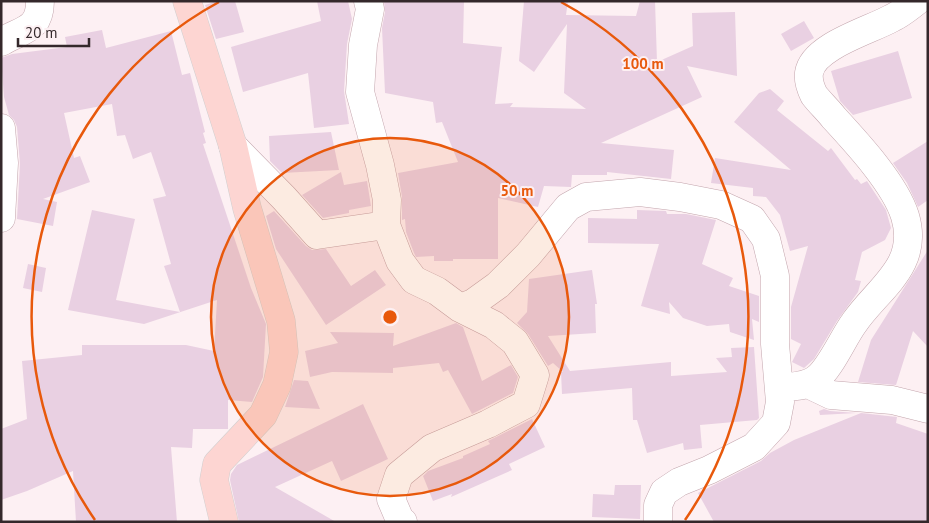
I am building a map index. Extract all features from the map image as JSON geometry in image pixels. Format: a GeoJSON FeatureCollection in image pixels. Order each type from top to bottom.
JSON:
{"type":"FeatureCollection","features":[{"type":"Feature","properties":{"kind":"main road"},"geometry":{"type":"LineString","coordinates":[[187,1],[233,146],[247,208],[281,321],[284,352],[277,385],[263,415],[217,464],[214,480],[224,522]]}},
{"type":"Feature","properties":{"kind":"street"},"geometry":{"type":"LineString","coordinates":[[1,42],[31,27],[38,18],[40,1]]}},
{"type":"Feature","properties":{"kind":"street"},"geometry":{"type":"LineString","coordinates":[[368,1],[370,10],[363,45],[360,92],[380,165],[387,200],[386,225],[400,261],[414,280],[437,291],[460,308],[494,325],[515,342],[535,375],[526,404],[488,424],[432,448],[399,475],[391,499],[400,520],[403,522]]}},
{"type":"Feature","properties":{"kind":"street"},"geometry":{"type":"LineString","coordinates":[[779,388],[808,384],[822,374],[854,322],[897,272],[904,256],[908,237],[905,218],[897,198],[856,143],[815,96],[810,86],[809,74],[812,63],[830,48],[847,38],[892,18],[917,1]]}},
{"type":"Feature","properties":{"kind":"street"},"geometry":{"type":"LineString","coordinates":[[1,128],[4,163],[1,218]]}},
{"type":"Feature","properties":{"kind":"street"},"geometry":{"type":"LineString","coordinates":[[233,146],[317,235],[386,225]]}},
{"type":"Feature","properties":{"kind":"street"},"geometry":{"type":"LineString","coordinates":[[460,308],[473,303],[498,285],[528,255],[568,207],[586,197],[640,192],[680,197],[721,206],[752,219],[766,239],[774,276],[775,344],[780,402],[776,423],[754,447],[709,470],[679,482],[664,492],[658,505],[658,522]]}},
{"type":"Feature","properties":{"kind":"street"},"geometry":{"type":"LineString","coordinates":[[808,384],[831,395],[892,400],[928,409]]}},
{"type":"Feature","properties":{"kind":"building"},"geometry":{"type":"Polygon","coordinates":[[[218,1],[235,1],[244,32],[216,39],[205,5],[218,1]]]}},
{"type":"Feature","properties":{"kind":"building"},"geometry":{"type":"Polygon","coordinates":[[[317,1],[348,1],[352,19],[347,44],[344,91],[349,124],[314,128],[308,73],[243,92],[231,47],[321,21],[317,1]]]}},
{"type":"Feature","properties":{"kind":"building"},"geometry":{"type":"Polygon","coordinates":[[[384,1],[464,1],[463,43],[502,47],[495,104],[513,103],[510,107],[586,109],[564,93],[567,24],[534,72],[519,61],[524,1],[568,1],[566,15],[636,16],[640,1],[655,1],[657,62],[693,46],[692,13],[735,12],[737,76],[687,66],[702,97],[601,143],[674,150],[671,179],[607,172],[607,175],[572,175],[571,187],[544,186],[538,207],[498,198],[498,259],[434,261],[434,256],[416,257],[414,253],[406,232],[405,219],[402,220],[402,197],[398,173],[458,162],[442,122],[436,123],[433,102],[385,93],[382,28],[385,12],[384,1]]]}},
{"type":"Feature","properties":{"kind":"building"},"geometry":{"type":"Polygon","coordinates":[[[804,21],[814,38],[791,51],[781,34],[804,21]]]}},
{"type":"Feature","properties":{"kind":"building"},"geometry":{"type":"Polygon","coordinates":[[[102,30],[106,48],[171,31],[182,75],[190,73],[205,132],[203,133],[206,143],[203,144],[251,288],[266,324],[263,377],[252,402],[228,400],[228,429],[193,429],[192,448],[171,447],[177,522],[76,522],[73,471],[1,500],[1,429],[27,419],[22,361],[82,355],[82,345],[186,345],[214,351],[217,300],[144,324],[68,310],[92,210],[135,219],[116,300],[180,312],[164,266],[171,264],[153,199],[166,196],[151,152],[133,159],[125,135],[117,136],[112,104],[64,113],[74,158],[80,156],[90,182],[43,199],[57,202],[53,226],[17,219],[20,164],[17,127],[9,115],[4,97],[1,58],[12,54],[67,47],[65,37],[102,30]]]}},
{"type":"Feature","properties":{"kind":"building"},"geometry":{"type":"Polygon","coordinates":[[[898,51],[912,98],[853,115],[840,101],[831,71],[898,51]]]}},
{"type":"Feature","properties":{"kind":"building"},"geometry":{"type":"Polygon","coordinates":[[[770,89],[784,101],[777,110],[828,151],[831,148],[855,180],[857,179],[861,184],[867,181],[886,210],[891,228],[885,240],[862,252],[855,280],[861,281],[858,292],[837,321],[814,359],[804,368],[792,362],[801,344],[791,339],[791,307],[808,246],[790,251],[780,215],[766,197],[753,196],[753,188],[711,183],[715,158],[791,170],[734,122],[759,93],[770,89]]]}},
{"type":"Feature","properties":{"kind":"building"},"geometry":{"type":"Polygon","coordinates":[[[331,132],[339,170],[282,173],[270,161],[269,136],[331,132]]]}},
{"type":"Feature","properties":{"kind":"building"},"geometry":{"type":"Polygon","coordinates":[[[928,141],[928,200],[918,207],[907,183],[893,163],[928,141]]]}},
{"type":"Feature","properties":{"kind":"building"},"geometry":{"type":"Polygon","coordinates":[[[341,172],[344,185],[367,181],[371,206],[323,218],[302,195],[341,172]]]}},
{"type":"Feature","properties":{"kind":"building"},"geometry":{"type":"Polygon","coordinates":[[[637,210],[666,211],[667,214],[686,214],[716,220],[702,264],[733,278],[729,286],[759,296],[759,322],[752,319],[754,340],[730,332],[729,324],[707,326],[683,318],[669,302],[670,314],[641,306],[659,244],[588,243],[588,218],[637,219],[637,210]]]}},
{"type":"Feature","properties":{"kind":"building"},"geometry":{"type":"Polygon","coordinates":[[[274,211],[306,246],[312,250],[326,249],[351,286],[375,270],[386,285],[326,325],[276,249],[266,216],[274,211]]]}},
{"type":"Feature","properties":{"kind":"building"},"geometry":{"type":"Polygon","coordinates":[[[928,250],[928,347],[913,331],[896,385],[858,382],[871,340],[928,250]]]}},
{"type":"Feature","properties":{"kind":"building"},"geometry":{"type":"Polygon","coordinates":[[[28,264],[46,268],[42,292],[23,288],[28,264]]]}},
{"type":"Feature","properties":{"kind":"building"},"geometry":{"type":"Polygon","coordinates":[[[592,270],[597,304],[595,304],[596,333],[548,336],[570,371],[671,362],[671,376],[727,372],[716,358],[732,357],[731,348],[754,347],[759,418],[757,420],[700,425],[702,448],[684,450],[683,443],[647,453],[637,420],[633,420],[632,388],[562,394],[561,372],[563,372],[553,363],[548,366],[528,334],[517,323],[527,312],[529,279],[592,270]]]}},
{"type":"Feature","properties":{"kind":"building"},"geometry":{"type":"Polygon","coordinates":[[[456,323],[463,327],[482,381],[511,365],[518,377],[513,393],[472,414],[448,370],[443,372],[439,363],[393,368],[393,373],[332,372],[310,377],[305,351],[338,343],[330,332],[394,333],[393,346],[456,323]]]}},
{"type":"Feature","properties":{"kind":"building"},"geometry":{"type":"Polygon","coordinates":[[[294,380],[308,381],[320,409],[285,407],[294,380]]]}},
{"type":"Feature","properties":{"kind":"building"},"geometry":{"type":"Polygon","coordinates":[[[363,404],[388,459],[341,481],[332,461],[275,487],[336,522],[239,522],[230,480],[231,474],[237,465],[363,404]]]}},
{"type":"Feature","properties":{"kind":"building"},"geometry":{"type":"Polygon","coordinates":[[[824,409],[856,413],[820,415],[819,411],[824,409]]]}},
{"type":"Feature","properties":{"kind":"building"},"geometry":{"type":"Polygon","coordinates":[[[861,413],[897,417],[896,423],[928,434],[928,522],[714,522],[698,493],[761,461],[770,453],[794,440],[861,413]]]}},
{"type":"Feature","properties":{"kind":"building"},"geometry":{"type":"Polygon","coordinates":[[[532,419],[545,447],[509,464],[512,470],[451,497],[452,494],[433,501],[423,476],[428,471],[463,458],[463,456],[490,444],[488,441],[532,419]]]}},
{"type":"Feature","properties":{"kind":"building"},"geometry":{"type":"Polygon","coordinates":[[[615,485],[641,485],[640,519],[592,517],[593,494],[614,495],[615,485]]]}}]}
